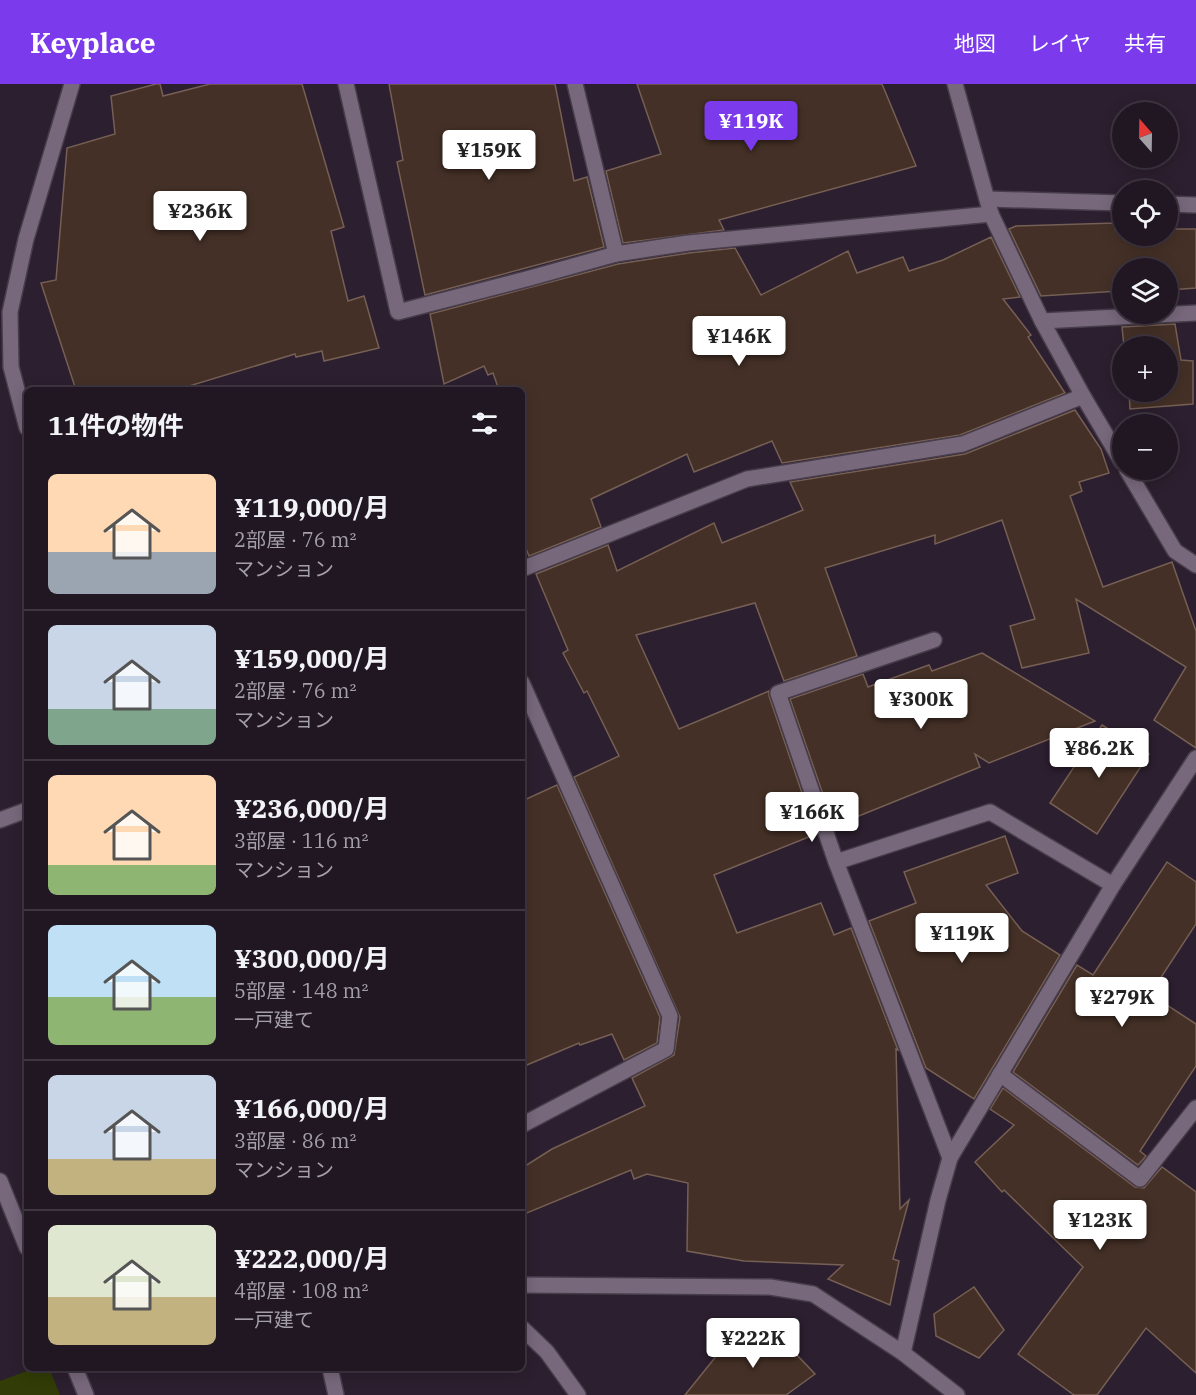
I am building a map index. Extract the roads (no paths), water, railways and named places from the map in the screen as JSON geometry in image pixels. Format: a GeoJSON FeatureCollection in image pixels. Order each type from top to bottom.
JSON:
{"type":"FeatureCollection","features":[{"type":"Feature","properties":{"kind":"street"},"geometry":{"type":"LineString","coordinates":[[346,84],[398,312],[616,254],[688,243],[989,206],[1112,203]]}},
{"type":"Feature","properties":{"kind":"street"},"geometry":{"type":"LineString","coordinates":[[575,84],[616,254]]}},
{"type":"Feature","properties":{"kind":"street"},"geometry":{"type":"LineString","coordinates":[[955,84],[989,206],[1042,321],[1112,445]]}},
{"type":"Feature","properties":{"kind":"street"},"geometry":{"type":"LineString","coordinates":[[24,416],[11,366],[10,312],[26,239],[76,85]]}},
{"type":"Feature","properties":{"kind":"street"},"geometry":{"type":"LineString","coordinates":[[1178,204],[1196,205]]}},
{"type":"Feature","properties":{"kind":"street"},"geometry":{"type":"LineString","coordinates":[[1042,321],[1196,313]]}},
{"type":"Feature","properties":{"kind":"street"},"geometry":{"type":"LineString","coordinates":[[525,568],[747,479],[963,444],[1083,396]]}},
{"type":"Feature","properties":{"kind":"street"},"geometry":{"type":"LineString","coordinates":[[1132,480],[1175,551],[1196,565]]}},
{"type":"Feature","properties":{"kind":"street"},"geometry":{"type":"LineString","coordinates":[[934,640],[778,693],[836,862],[950,1158]]}},
{"type":"Feature","properties":{"kind":"street"},"geometry":{"type":"LineString","coordinates":[[525,690],[670,1016],[666,1049],[525,1123]]}},
{"type":"Feature","properties":{"kind":"street"},"geometry":{"type":"LineString","coordinates":[[903,1353],[938,1200],[950,1158],[1113,885],[1196,758]]}},
{"type":"Feature","properties":{"kind":"street"},"geometry":{"type":"LineString","coordinates":[[0,820],[24,811]]}},
{"type":"Feature","properties":{"kind":"street"},"geometry":{"type":"LineString","coordinates":[[836,862],[990,812],[1113,885]]}},
{"type":"Feature","properties":{"kind":"street"},"geometry":{"type":"LineString","coordinates":[[1000,1074],[1140,1179],[1196,1108]]}},
{"type":"Feature","properties":{"kind":"street"},"geometry":{"type":"LineString","coordinates":[[0,1181],[24,1241]]}},
{"type":"Feature","properties":{"kind":"street"},"geometry":{"type":"LineString","coordinates":[[525,1286],[770,1287],[813,1294],[903,1353],[957,1395]]}},
{"type":"Feature","properties":{"kind":"street"},"geometry":{"type":"LineString","coordinates":[[525,1331],[548,1352],[578,1395]]}},
{"type":"Feature","properties":{"kind":"street"},"geometry":{"type":"LineString","coordinates":[[76,1371],[86,1395]]}},
{"type":"Feature","properties":{"kind":"street"},"geometry":{"type":"LineString","coordinates":[[331,1371],[336,1395]]}}]}
